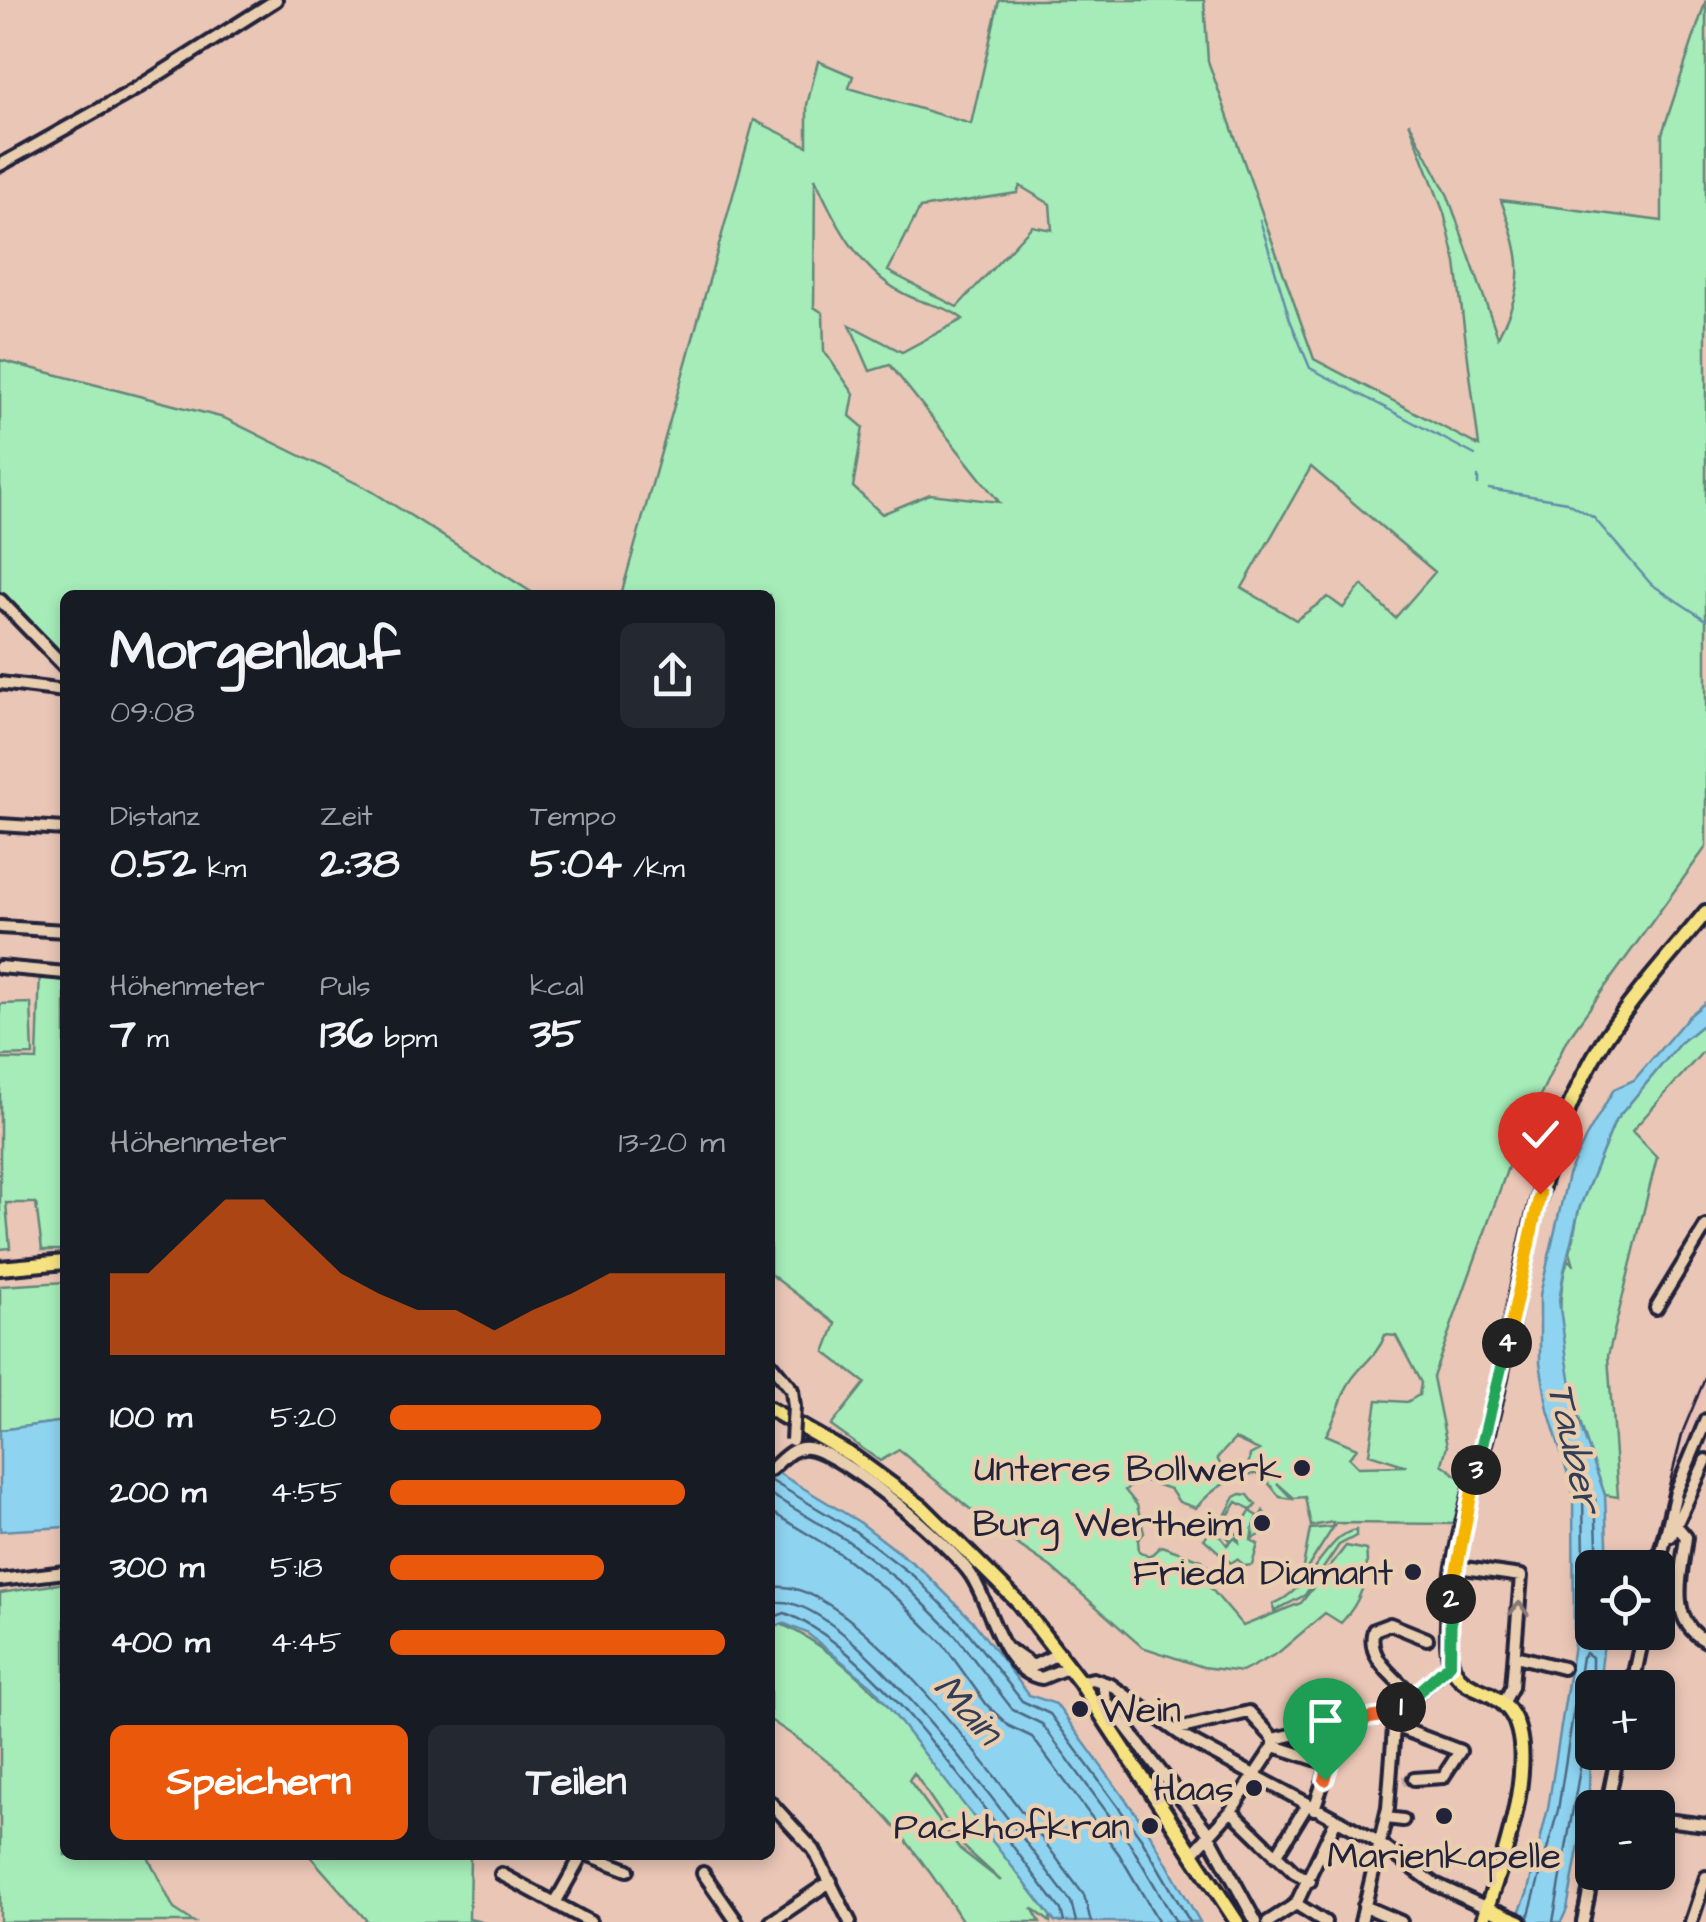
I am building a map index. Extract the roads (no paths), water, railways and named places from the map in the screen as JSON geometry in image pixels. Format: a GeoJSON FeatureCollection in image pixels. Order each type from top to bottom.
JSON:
{"type":"FeatureCollection","features":[{"type":"Feature","properties":{"kind":"main road"},"geometry":{"type":"LineString","coordinates":[[1517,1920],[1484,1915],[1522,1760],[1517,1724],[1503,1704],[1465,1684],[1450,1664],[1448,1623],[1457,1567],[1528,1243],[1557,1138],[1601,1046],[1706,912]]}},
{"type":"Feature","properties":{"kind":"main road"},"geometry":{"type":"LineString","coordinates":[[0,1268],[60,1262]]}},
{"type":"Feature","properties":{"kind":"main road"},"geometry":{"type":"LineString","coordinates":[[775,1411],[851,1455],[922,1506],[990,1571],[1070,1667],[1237,1922]]}},
{"type":"Feature","properties":{"kind":"street"},"geometry":{"type":"LineString","coordinates":[[0,165],[134,90],[276,0]]}},
{"type":"Feature","properties":{"kind":"street"},"geometry":{"type":"LineString","coordinates":[[0,600],[60,662]]}},
{"type":"Feature","properties":{"kind":"street"},"geometry":{"type":"LineString","coordinates":[[0,683],[60,690]]}},
{"type":"Feature","properties":{"kind":"street"},"geometry":{"type":"LineString","coordinates":[[0,824],[60,830]]}},
{"type":"Feature","properties":{"kind":"street"},"geometry":{"type":"LineString","coordinates":[[0,926],[60,931]]}},
{"type":"Feature","properties":{"kind":"street"},"geometry":{"type":"LineString","coordinates":[[0,966],[60,972]]}},
{"type":"Feature","properties":{"kind":"street"},"geometry":{"type":"LineString","coordinates":[[1656,1308],[1706,1226]]}},
{"type":"Feature","properties":{"kind":"street"},"geometry":{"type":"LineString","coordinates":[[775,1369],[792,1390],[794,1407],[792,1448],[775,1465]]}},
{"type":"Feature","properties":{"kind":"street"},"geometry":{"type":"LineString","coordinates":[[1662,1550],[1676,1492],[1706,1420]]}},
{"type":"Feature","properties":{"kind":"street"},"geometry":{"type":"LineString","coordinates":[[792,1448],[811,1448],[827,1455],[930,1532],[972,1576],[1015,1664],[1033,1677],[1050,1677],[1070,1667]]}},
{"type":"Feature","properties":{"kind":"street"},"geometry":{"type":"LineString","coordinates":[[1668,1550],[1675,1524],[1706,1460]]}},
{"type":"Feature","properties":{"kind":"street"},"geometry":{"type":"LineString","coordinates":[[1675,1524],[1686,1538],[1678,1600],[1682,1616],[1706,1641]]}},
{"type":"Feature","properties":{"kind":"street"},"geometry":{"type":"LineString","coordinates":[[1457,1567],[1521,1576],[1512,1687],[1503,1704]]}},
{"type":"Feature","properties":{"kind":"street"},"geometry":{"type":"LineString","coordinates":[[0,1580],[60,1573]]}},
{"type":"Feature","properties":{"kind":"street"},"geometry":{"type":"LineString","coordinates":[[1414,1696],[1376,1658],[1370,1641],[1374,1630],[1390,1624],[1427,1639]]}},
{"type":"Feature","properties":{"kind":"street"},"geometry":{"type":"LineString","coordinates":[[1008,1648],[1033,1666],[1060,1654]]}},
{"type":"Feature","properties":{"kind":"street"},"geometry":{"type":"LineString","coordinates":[[1516,1656],[1563,1668]]}},
{"type":"Feature","properties":{"kind":"street"},"geometry":{"type":"LineString","coordinates":[[1194,1852],[1231,1810],[1274,1742],[1351,1720],[1395,1714],[1450,1664]]}},
{"type":"Feature","properties":{"kind":"street"},"geometry":{"type":"LineString","coordinates":[[1080,1682],[1088,1678],[1103,1683],[1187,1738],[1378,1845],[1484,1915]]}},
{"type":"Feature","properties":{"kind":"street"},"geometry":{"type":"LineString","coordinates":[[1103,1683],[1106,1702],[1210,1836],[1256,1922]]}},
{"type":"Feature","properties":{"kind":"street"},"geometry":{"type":"LineString","coordinates":[[1346,1706],[1351,1720]]}},
{"type":"Feature","properties":{"kind":"street"},"geometry":{"type":"LineString","coordinates":[[1178,1729],[1249,1712],[1274,1742],[1330,1764]]}},
{"type":"Feature","properties":{"kind":"street"},"geometry":{"type":"LineString","coordinates":[[1361,1922],[1378,1845],[1402,1781],[1395,1714]]}},
{"type":"Feature","properties":{"kind":"street"},"geometry":{"type":"LineString","coordinates":[[1397,1726],[1460,1751],[1443,1777],[1402,1781]]}},
{"type":"Feature","properties":{"kind":"street"},"geometry":{"type":"LineString","coordinates":[[1276,1856],[1311,1807],[1330,1764],[1335,1747],[1323,1727]]}},
{"type":"Feature","properties":{"kind":"street"},"geometry":{"type":"LineString","coordinates":[[775,1807],[806,1838],[850,1922]]}},
{"type":"Feature","properties":{"kind":"street"},"geometry":{"type":"LineString","coordinates":[[1231,1810],[1276,1856],[1310,1881]]}},
{"type":"Feature","properties":{"kind":"street"},"geometry":{"type":"LineString","coordinates":[[1386,1818],[1403,1820]]}},
{"type":"Feature","properties":{"kind":"street"},"geometry":{"type":"LineString","coordinates":[[1675,1821],[1706,1825]]}},
{"type":"Feature","properties":{"kind":"street"},"geometry":{"type":"LineString","coordinates":[[1268,1922],[1296,1904],[1335,1822]]}},
{"type":"Feature","properties":{"kind":"street"},"geometry":{"type":"LineString","coordinates":[[555,1904],[582,1860]]}},
{"type":"Feature","properties":{"kind":"street"},"geometry":{"type":"LineString","coordinates":[[599,1860],[628,1870]]}},
{"type":"Feature","properties":{"kind":"street"},"geometry":{"type":"LineString","coordinates":[[704,1873],[737,1922]]}},
{"type":"Feature","properties":{"kind":"street"},"geometry":{"type":"LineString","coordinates":[[501,1874],[590,1922]]}},
{"type":"Feature","properties":{"kind":"street"},"geometry":{"type":"LineString","coordinates":[[1691,1922],[1706,1877]]}},
{"type":"Feature","properties":{"kind":"street"},"geometry":{"type":"LineString","coordinates":[[771,1922],[831,1881]]}},
{"type":"Feature","properties":{"kind":"street"},"geometry":{"type":"LineString","coordinates":[[1583,1922],[1589,1890]]}},
{"type":"Feature","properties":{"kind":"street"},"geometry":{"type":"LineString","coordinates":[[1296,1904],[1324,1922]]}},
{"type":"Feature","properties":{"kind":"street"},"geometry":{"type":"LineString","coordinates":[[1364,1906],[1401,1922]]}},
{"type":"Feature","properties":{"kind":"water","name":"Tauber"},"geometry":{"type":"Polygon","coordinates":[[[1706,1002],[1706,1022],[1680,1043],[1615,1121],[1579,1209],[1564,1271],[1559,1300],[1567,1360],[1576,1413],[1605,1495],[1607,1550],[1575,1550],[1575,1650],[1603,1650],[1601,1670],[1575,1670],[1575,1770],[1590,1770],[1589,1790],[1575,1790],[1575,1866],[1567,1909],[1561,1922],[1515,1922],[1527,1894],[1548,1808],[1574,1645],[1573,1491],[1548,1410],[1540,1363],[1540,1295],[1568,1175],[1586,1137],[1614,1089],[1634,1080],[1688,1017],[1706,1002]]]}},
{"type":"Feature","properties":{"kind":"water"},"geometry":{"type":"Polygon","coordinates":[[[60,1422],[60,1527],[0,1531],[0,1430],[60,1422]]]}},
{"type":"Feature","properties":{"kind":"water","name":"Main"},"geometry":{"type":"Polygon","coordinates":[[[775,1471],[861,1523],[923,1571],[972,1620],[1029,1695],[1056,1704],[1149,1832],[1200,1922],[1055,1922],[872,1686],[807,1633],[783,1623],[775,1627],[775,1471]]]}},
{"type":"Feature","properties":{"kind":"waterway"},"geometry":{"type":"LineString","coordinates":[[1260,220],[1290,320],[1310,368],[1475,455]]}},
{"type":"Feature","properties":{"kind":"waterway"},"geometry":{"type":"LineString","coordinates":[[1478,477],[1478,485]]}},
{"type":"Feature","properties":{"kind":"waterway"},"geometry":{"type":"LineString","coordinates":[[1489,489],[1567,502],[1594,518],[1651,584],[1706,620]]}},
{"type":"Feature","properties":{"kind":"tunnel"},"geometry":{"type":"LineString","coordinates":[[1345,1694],[1346,1707]]}},
{"type":"Feature","properties":{"kind":"tunnel"},"geometry":{"type":"LineString","coordinates":[[1403,1781],[1414,1779]]}},
{"type":"Feature","properties":{"kind":"railway"},"geometry":{"type":"LineString","coordinates":[[1653,1550],[1683,1431],[1706,1376]]}},
{"type":"Feature","properties":{"kind":"railway"},"geometry":{"type":"LineString","coordinates":[[1627,1670],[1631,1650]]}},
{"type":"Feature","properties":{"kind":"railway"},"geometry":{"type":"LineString","coordinates":[[1602,1790],[1606,1770]]}},
{"type":"Feature","properties":{"kind":"railway"},"geometry":{"type":"LineString","coordinates":[[1575,1922],[1581,1890]]}},
{"type":"Feature","properties":{"kind":"place","name":"Unteres Bollwerk"},"geometry":{"type":"Point","coordinates":[1302,1468]}},
{"type":"Feature","properties":{"kind":"place","name":"Burg Wertheim"},"geometry":{"type":"Point","coordinates":[1262,1523]}},
{"type":"Feature","properties":{"kind":"place","name":"Frieda Diamant"},"geometry":{"type":"Point","coordinates":[1413,1572]}},
{"type":"Feature","properties":{"kind":"place","name":"Wein"},"geometry":{"type":"Point","coordinates":[1080,1709]}},
{"type":"Feature","properties":{"kind":"place","name":"Haas"},"geometry":{"type":"Point","coordinates":[1254,1788]}},
{"type":"Feature","properties":{"kind":"place","name":"Marienkapelle"},"geometry":{"type":"Point","coordinates":[1444,1816]}},
{"type":"Feature","properties":{"kind":"place","name":"Packhofkran"},"geometry":{"type":"Point","coordinates":[1150,1826]}}]}
